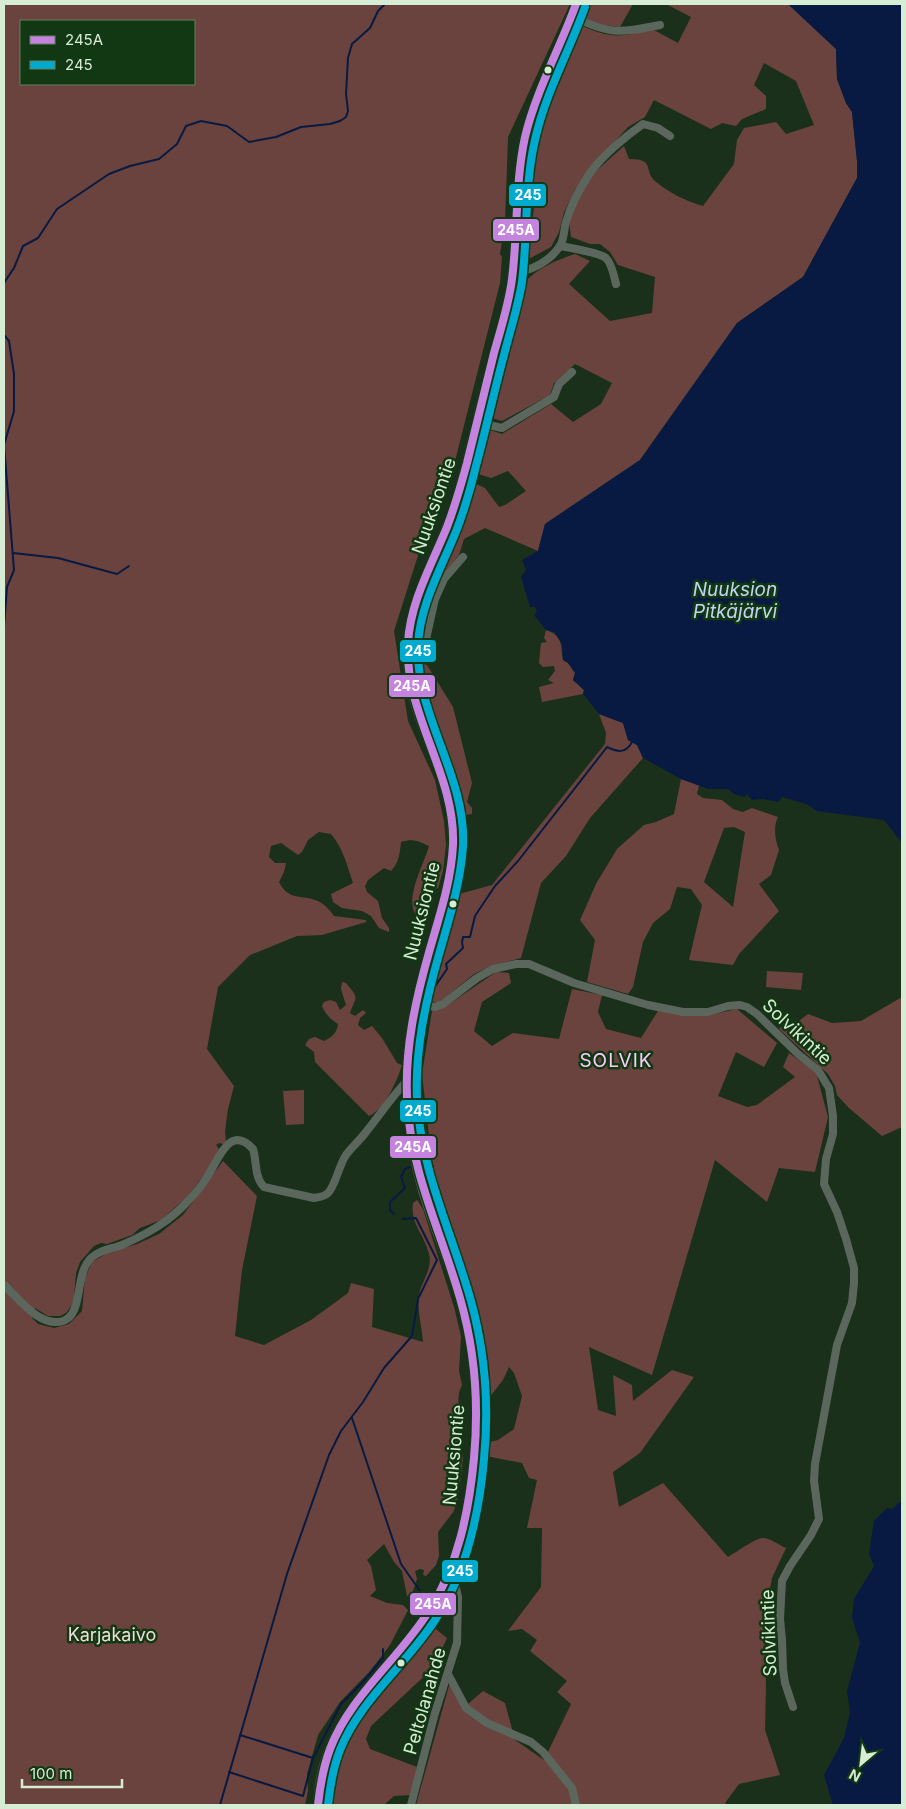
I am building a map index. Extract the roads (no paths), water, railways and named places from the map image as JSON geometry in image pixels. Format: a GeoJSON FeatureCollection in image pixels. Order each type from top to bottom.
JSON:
{"type":"FeatureCollection","features":[{"type":"Feature","properties":{"kind":"street","name":"Nuuksiontie"},"geometry":{"type":"LineString","coordinates":[[318,1805],[320,1778],[326,1757],[343,1721],[416,1631],[437,1599],[448,1577],[461,1534],[472,1480],[476,1442],[476,1393],[469,1334],[461,1301],[425,1198],[415,1160],[408,1111],[407,1081],[410,1038],[416,1004],[446,894],[453,836],[449,799],[414,702],[409,681],[407,659],[410,624],[414,607],[451,514],[463,476],[506,308],[513,272],[520,169],[525,138],[540,90],[576,4]]}},
{"type":"Feature","properties":{"kind":"street"},"geometry":{"type":"LineString","coordinates":[[572,16],[591,26],[623,32],[660,25]]}},
{"type":"Feature","properties":{"kind":"street"},"geometry":{"type":"LineString","coordinates":[[513,272],[521,272],[547,260],[560,246],[577,193],[591,171],[626,136],[644,124],[658,128],[670,136]]}},
{"type":"Feature","properties":{"kind":"street"},"geometry":{"type":"LineString","coordinates":[[560,246],[583,250],[606,258],[612,268],[616,284]]}},
{"type":"Feature","properties":{"kind":"street"},"geometry":{"type":"LineString","coordinates":[[476,422],[502,428],[554,397],[558,384],[572,372]]}},
{"type":"Feature","properties":{"kind":"street"},"geometry":{"type":"LineString","coordinates":[[407,659],[422,657],[441,586],[444,579],[463,557]]}},
{"type":"Feature","properties":{"kind":"street","name":"Solvikintie"},"geometry":{"type":"LineString","coordinates":[[416,1004],[435,1007],[444,1004],[477,978],[493,969],[516,964],[529,964],[574,983],[648,1005],[684,1012],[708,1012],[728,1006],[747,1007],[757,1014],[786,1044],[823,1075],[829,1088],[833,1116],[833,1134],[826,1159],[824,1184],[837,1212],[846,1239],[854,1268],[854,1283],[852,1303],[837,1344],[815,1464],[814,1481],[819,1519],[782,1582],[780,1620],[783,1669],[793,1708]]}},
{"type":"Feature","properties":{"kind":"street"},"geometry":{"type":"LineString","coordinates":[[4,1285],[37,1316],[46,1321],[55,1322],[70,1317],[76,1307],[81,1273],[91,1258],[98,1253],[121,1245],[165,1223],[188,1202],[201,1186],[224,1148],[233,1141],[238,1140],[253,1149],[257,1175],[264,1187],[314,1198],[328,1194],[346,1156],[407,1081]]}},
{"type":"Feature","properties":{"kind":"street","name":"Peltolanahde"},"geometry":{"type":"LineString","coordinates":[[411,1805],[435,1712],[457,1643],[458,1596],[456,1588],[448,1577]]}},
{"type":"Feature","properties":{"kind":"street"},"geometry":{"type":"LineString","coordinates":[[448,1674],[466,1708],[487,1723],[531,1742],[543,1752],[572,1788],[576,1805]]}},
{"type":"Feature","properties":{"kind":"water","name":"Nuuksion Pitkäjärvi"},"geometry":{"type":"Polygon","coordinates":[[[788,4],[902,4],[902,843],[884,820],[817,811],[806,804],[782,797],[778,802],[763,799],[752,800],[747,794],[745,797],[734,794],[728,789],[708,789],[681,779],[643,758],[637,745],[628,740],[623,723],[599,714],[583,694],[584,690],[573,680],[575,673],[568,663],[563,660],[562,644],[554,632],[546,630],[534,615],[537,611],[535,607],[530,607],[521,577],[526,570],[522,560],[538,551],[545,524],[640,460],[737,323],[803,277],[857,178],[852,112],[846,103],[837,79],[836,49],[788,4]]]}},
{"type":"Feature","properties":{"kind":"water"},"geometry":{"type":"Polygon","coordinates":[[[902,1500],[902,1805],[833,1805],[824,1775],[844,1738],[850,1712],[847,1691],[860,1643],[852,1618],[854,1599],[874,1566],[869,1554],[874,1521],[887,1508],[892,1509],[902,1500]]]}},
{"type":"Feature","properties":{"kind":"waterway"},"geometry":{"type":"LineString","coordinates":[[4,283],[14,268],[23,246],[38,238],[57,209],[109,174],[130,166],[159,159],[177,144],[186,126],[201,121],[227,126],[249,142],[276,137],[301,127],[330,124],[346,117],[348,111],[346,94],[348,58],[352,44],[370,28],[378,11],[385,4]]}},
{"type":"Feature","properties":{"kind":"waterway"},"geometry":{"type":"LineString","coordinates":[[4,335],[9,341],[14,374],[14,411],[4,445],[14,570],[7,587],[4,627]]}},
{"type":"Feature","properties":{"kind":"waterway"},"geometry":{"type":"LineString","coordinates":[[13,553],[58,558],[117,574],[129,566]]}},
{"type":"Feature","properties":{"kind":"waterway"},"geometry":{"type":"LineString","coordinates":[[431,1000],[434,988],[447,969],[446,964],[463,948],[463,937],[470,937],[475,916],[495,886],[518,861],[607,747],[621,751],[627,749],[632,742]]}},
{"type":"Feature","properties":{"kind":"waterway"},"geometry":{"type":"LineString","coordinates":[[424,1160],[427,1159],[416,1088],[429,1012]]}},
{"type":"Feature","properties":{"kind":"waterway"},"geometry":{"type":"LineString","coordinates":[[394,1214],[390,1210],[390,1202],[405,1188],[401,1177],[405,1169],[410,1167]]}},
{"type":"Feature","properties":{"kind":"waterway"},"geometry":{"type":"LineString","coordinates":[[220,1805],[287,1574],[329,1455],[341,1431],[363,1402],[384,1368],[412,1336],[418,1299],[437,1260],[416,1218],[403,1219]]}},
{"type":"Feature","properties":{"kind":"waterway"},"geometry":{"type":"LineString","coordinates":[[352,1418],[401,1564],[423,1595]]}},
{"type":"Feature","properties":{"kind":"waterway"},"geometry":{"type":"LineString","coordinates":[[229,1772],[303,1796],[313,1758],[341,1704],[383,1658],[383,1649]]}},
{"type":"Feature","properties":{"kind":"waterway"},"geometry":{"type":"LineString","coordinates":[[240,1735],[313,1758]]}},
{"type":"Feature","properties":{"kind":"district","name":"SOLVIK"},"geometry":{"type":"Point","coordinates":[616,1060]}},
{"type":"Feature","properties":{"kind":"park label","name":"Karjakaivo"},"geometry":{"type":"Point","coordinates":[112,1635]}}]}
